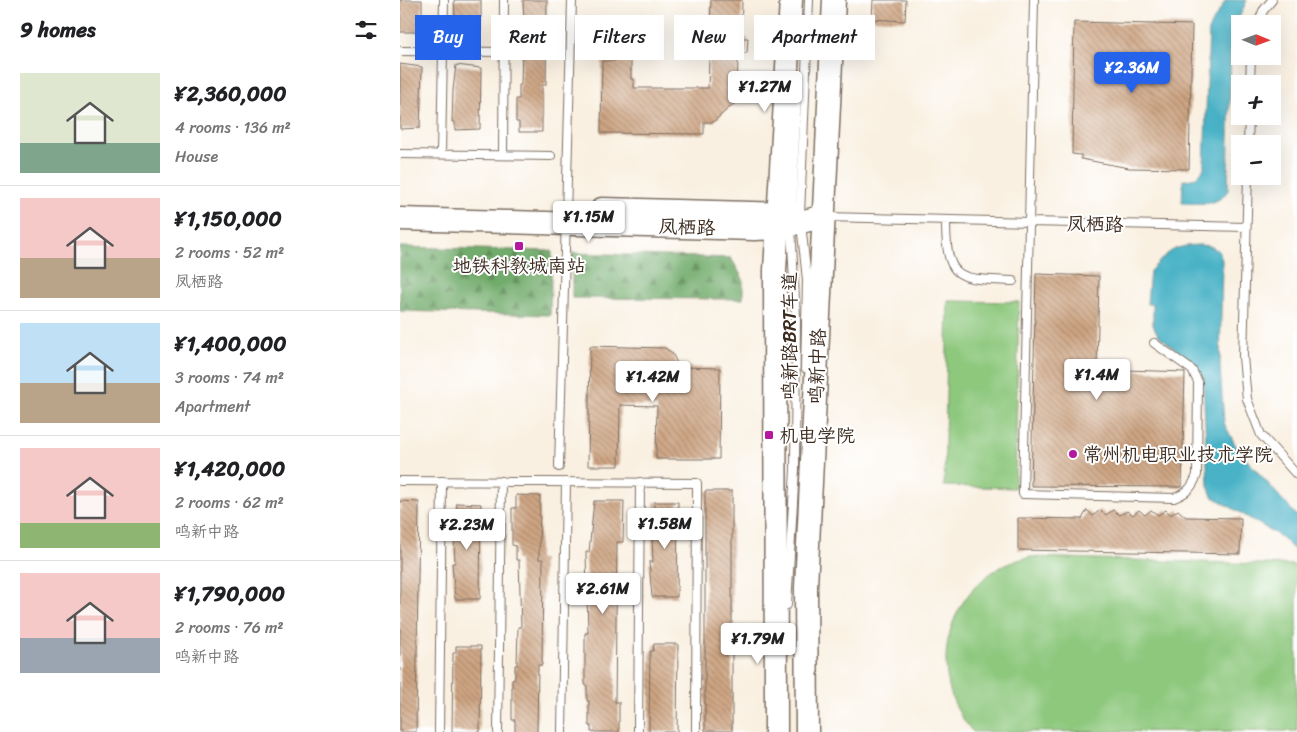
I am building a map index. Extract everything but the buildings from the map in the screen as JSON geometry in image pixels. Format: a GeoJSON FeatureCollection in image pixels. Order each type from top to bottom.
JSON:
{"type":"FeatureCollection","features":[{"type":"Feature","properties":{"kind":"main road"},"geometry":{"type":"LineString","coordinates":[[776,732],[782,623],[775,270],[790,219],[791,0]]}},
{"type":"Feature","properties":{"kind":"main road","name":"鸣新中路"},"geometry":{"type":"LineString","coordinates":[[807,732],[806,586],[834,0]]}},
{"type":"Feature","properties":{"kind":"main road","name":"凤栖路"},"geometry":{"type":"LineString","coordinates":[[400,204],[565,216]]}},
{"type":"Feature","properties":{"kind":"main road","name":"凤栖路"},"geometry":{"type":"LineString","coordinates":[[400,219],[565,216],[790,219],[824,216]]}},
{"type":"Feature","properties":{"kind":"lane"},"geometry":{"type":"LineString","coordinates":[[444,0],[444,15]]}},
{"type":"Feature","properties":{"kind":"lane"},"geometry":{"type":"LineString","coordinates":[[504,0],[504,15]]}},
{"type":"Feature","properties":{"kind":"lane"},"geometry":{"type":"LineString","coordinates":[[560,467],[572,0]]}},
{"type":"Feature","properties":{"kind":"lane","name":"鸣新路BRT车道"},"geometry":{"type":"LineString","coordinates":[[782,623],[787,597],[795,469],[796,317],[790,219],[800,0]]}},
{"type":"Feature","properties":{"kind":"lane","name":"鸣新路BRT车道"},"geometry":{"type":"LineString","coordinates":[[805,379],[807,280],[790,219],[809,0]]}},
{"type":"Feature","properties":{"kind":"lane"},"geometry":{"type":"LineString","coordinates":[[1034,0],[1023,494],[1174,498],[1185,494],[1193,486],[1197,475],[1198,382],[1192,370],[1154,343]]}},
{"type":"Feature","properties":{"kind":"lane"},"geometry":{"type":"LineString","coordinates":[[1261,15],[1272,0]]}},
{"type":"Feature","properties":{"kind":"lane"},"geometry":{"type":"LineString","coordinates":[[400,51],[415,51]]}},
{"type":"Feature","properties":{"kind":"lane"},"geometry":{"type":"LineString","coordinates":[[442,154],[443,60]]}},
{"type":"Feature","properties":{"kind":"lane"},"geometry":{"type":"LineString","coordinates":[[503,155],[504,60]]}},
{"type":"Feature","properties":{"kind":"lane"},"geometry":{"type":"LineString","coordinates":[[400,154],[551,156]]}},
{"type":"Feature","properties":{"kind":"lane"},"geometry":{"type":"LineString","coordinates":[[1248,185],[1244,356],[1246,400],[1261,435],[1297,475]]}},
{"type":"Feature","properties":{"kind":"lane","name":"凤栖路"},"geometry":{"type":"LineString","coordinates":[[824,216],[1029,223],[1246,227]]}},
{"type":"Feature","properties":{"kind":"lane"},"geometry":{"type":"LineString","coordinates":[[946,220],[946,250],[951,264],[959,275],[973,280],[1013,281]]}},
{"type":"Feature","properties":{"kind":"lane","name":"鸣新路BRT车道"},"geometry":{"type":"LineString","coordinates":[[796,604],[804,418]]}},
{"type":"Feature","properties":{"kind":"lane"},"geometry":{"type":"LineString","coordinates":[[400,481],[697,482],[696,732]]}},
{"type":"Feature","properties":{"kind":"lane"},"geometry":{"type":"LineString","coordinates":[[439,732],[442,481]]}},
{"type":"Feature","properties":{"kind":"lane"},"geometry":{"type":"LineString","coordinates":[[498,732],[501,481]]}},
{"type":"Feature","properties":{"kind":"lane"},"geometry":{"type":"LineString","coordinates":[[562,732],[566,482]]}},
{"type":"Feature","properties":{"kind":"lane"},"geometry":{"type":"LineString","coordinates":[[638,732],[640,482]]}},
{"type":"Feature","properties":{"kind":"lane"},"geometry":{"type":"LineString","coordinates":[[782,623],[787,597]]}},
{"type":"Feature","properties":{"kind":"green space"},"geometry":{"type":"Polygon","coordinates":[[[400,247],[552,251],[550,315],[400,311],[400,247]]]}},
{"type":"Feature","properties":{"kind":"green space"},"geometry":{"type":"Polygon","coordinates":[[[572,253],[731,258],[743,279],[743,299],[572,298],[572,253]]]}},
{"type":"Feature","properties":{"kind":"green space"},"geometry":{"type":"Polygon","coordinates":[[[948,301],[1019,302],[1015,488],[944,486],[948,301]]]}},
{"type":"Feature","properties":{"kind":"green space"},"geometry":{"type":"Polygon","coordinates":[[[1030,557],[1297,565],[1297,731],[973,732],[957,708],[948,681],[946,654],[951,628],[963,603],[980,582],[1002,566],[1030,557]]]}},
{"type":"Feature","properties":{"kind":"water"},"geometry":{"type":"Polygon","coordinates":[[[1226,0],[1247,0],[1240,15],[1231,15],[1228,190],[1214,202],[1182,203],[1183,180],[1195,177],[1204,168],[1209,28],[1226,0]]]}},
{"type":"Feature","properties":{"kind":"water"},"geometry":{"type":"Polygon","coordinates":[[[1210,246],[1219,251],[1222,260],[1220,368],[1224,423],[1238,450],[1297,516],[1297,553],[1281,537],[1212,496],[1208,486],[1203,380],[1196,366],[1158,335],[1153,325],[1153,304],[1147,304],[1150,271],[1171,251],[1182,247],[1210,246]]]}},
{"type":"Feature","properties":{"kind":"place","name":"地铁科教城南站"},"geometry":{"type":"Point","coordinates":[519,246]}},
{"type":"Feature","properties":{"kind":"place","name":"机电学院"},"geometry":{"type":"Point","coordinates":[769,435]}},
{"type":"Feature","properties":{"kind":"place","name":"常州机电职业技术学院"},"geometry":{"type":"Point","coordinates":[1073,454]}}]}
